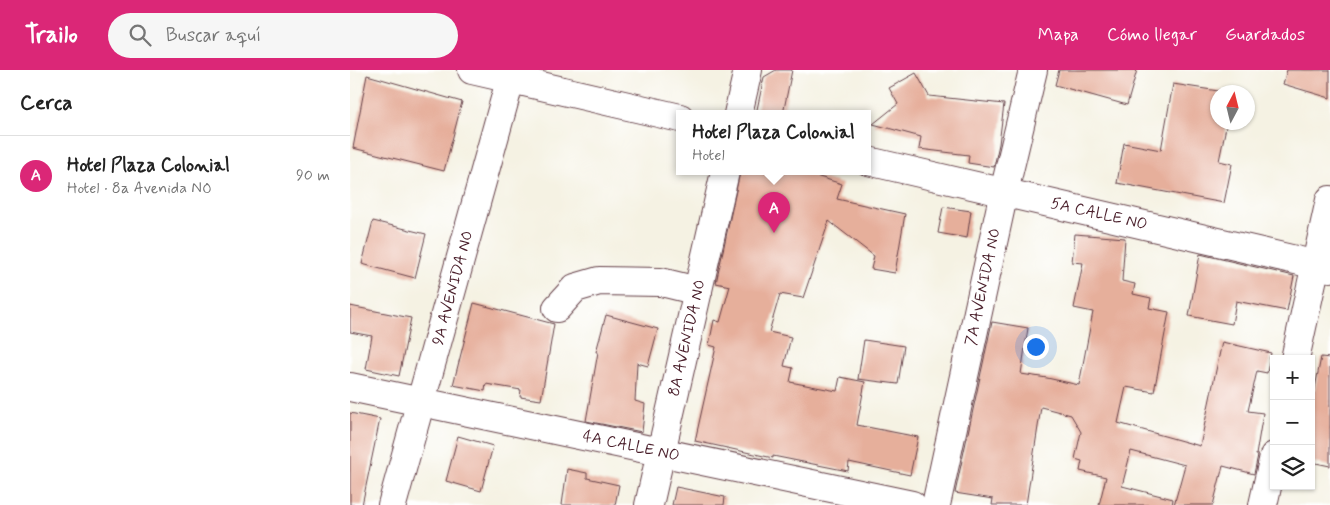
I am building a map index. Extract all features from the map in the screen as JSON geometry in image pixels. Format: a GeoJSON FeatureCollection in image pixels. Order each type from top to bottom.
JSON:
{"type":"FeatureCollection","features":[{"type":"Feature","properties":{"kind":"street"},"geometry":{"type":"LineString","coordinates":[[472,70],[511,74],[676,117]]}},
{"type":"Feature","properties":{"kind":"street"},"geometry":{"type":"LineString","coordinates":[[739,110],[748,70]]}},
{"type":"Feature","properties":{"kind":"street","name":"7A AVENIDA NO"},"geometry":{"type":"LineString","coordinates":[[936,505],[1004,192],[1033,70]]}},
{"type":"Feature","properties":{"kind":"street","name":"9A AVENIDA NO"},"geometry":{"type":"LineString","coordinates":[[392,505],[422,402],[511,74]]}},
{"type":"Feature","properties":{"kind":"street","name":"5A CALLE NO"},"geometry":{"type":"LineString","coordinates":[[871,162],[1323,266]]}},
{"type":"Feature","properties":{"kind":"street","name":"8A AVENIDA NO"},"geometry":{"type":"LineString","coordinates":[[649,505],[724,175]]}},
{"type":"Feature","properties":{"kind":"street"},"geometry":{"type":"LineString","coordinates":[[1296,355],[1323,266],[1330,200]]}},
{"type":"Feature","properties":{"kind":"street"},"geometry":{"type":"LineString","coordinates":[[557,308],[575,288],[599,281],[661,282],[698,291]]}},
{"type":"Feature","properties":{"kind":"street","name":"4A CALLE NO"},"geometry":{"type":"LineString","coordinates":[[350,387],[912,505]]}},
{"type":"Feature","properties":{"kind":"street"},"geometry":{"type":"LineString","coordinates":[[1263,505],[1270,474]]}},
{"type":"Feature","properties":{"kind":"building"},"geometry":{"type":"Polygon","coordinates":[[[776,70],[792,70],[784,110],[757,110],[764,77],[776,70]]]}},
{"type":"Feature","properties":{"kind":"building"},"geometry":{"type":"Polygon","coordinates":[[[1059,70],[1137,70],[1127,105],[1055,85],[1059,70]]]}},
{"type":"Feature","properties":{"kind":"building"},"geometry":{"type":"Polygon","coordinates":[[[1287,70],[1330,70],[1330,98],[1283,84],[1287,70]]]}},
{"type":"Feature","properties":{"kind":"building"},"geometry":{"type":"Polygon","coordinates":[[[916,73],[929,96],[1004,104],[994,167],[968,163],[969,155],[919,149],[921,137],[873,124],[898,104],[889,88],[916,73]]]}},
{"type":"Feature","properties":{"kind":"building"},"geometry":{"type":"Polygon","coordinates":[[[367,75],[462,102],[444,171],[353,148],[367,75]]]}},
{"type":"Feature","properties":{"kind":"building"},"geometry":{"type":"Polygon","coordinates":[[[1173,84],[1210,90],[1210,130],[1225,130],[1219,161],[1232,164],[1224,203],[1117,183],[1124,143],[1161,150],[1173,84]]]}},
{"type":"Feature","properties":{"kind":"building"},"geometry":{"type":"Polygon","coordinates":[[[739,175],[813,175],[842,184],[837,199],[905,214],[895,273],[871,269],[874,256],[829,221],[803,298],[780,294],[769,332],[791,337],[784,366],[793,368],[790,382],[837,391],[840,377],[865,382],[857,425],[918,437],[910,475],[849,462],[848,471],[773,456],[773,458],[695,441],[716,347],[709,345],[714,320],[720,322],[730,286],[716,283],[739,175]]]}},
{"type":"Feature","properties":{"kind":"building"},"geometry":{"type":"Polygon","coordinates":[[[943,207],[971,211],[967,238],[938,233],[943,207]]]}},
{"type":"Feature","properties":{"kind":"building"},"geometry":{"type":"Polygon","coordinates":[[[373,221],[426,234],[415,278],[362,264],[373,221]]]}},
{"type":"Feature","properties":{"kind":"building"},"geometry":{"type":"Polygon","coordinates":[[[1075,234],[1125,238],[1122,281],[1135,284],[1133,294],[1151,298],[1149,308],[1169,312],[1154,392],[1126,387],[1118,423],[1200,446],[1222,342],[1271,353],[1267,373],[1257,371],[1248,411],[1263,413],[1254,474],[1223,466],[1213,505],[1174,505],[1185,465],[1131,451],[1122,486],[1173,499],[1172,505],[1099,505],[1106,477],[1080,471],[1082,461],[1075,459],[1081,432],[1071,415],[1041,407],[1026,505],[992,505],[993,499],[955,493],[992,322],[1028,328],[1021,374],[1079,385],[1093,312],[1074,308],[1083,263],[1072,262],[1075,234]]]}},
{"type":"Feature","properties":{"kind":"building"},"geometry":{"type":"Polygon","coordinates":[[[1200,254],[1294,276],[1287,311],[1236,301],[1232,324],[1189,316],[1200,254]]]}},
{"type":"Feature","properties":{"kind":"building"},"geometry":{"type":"Polygon","coordinates":[[[474,303],[554,324],[541,400],[520,397],[521,390],[486,384],[485,391],[453,385],[474,303]]]}},
{"type":"Feature","properties":{"kind":"building"},"geometry":{"type":"Polygon","coordinates":[[[350,306],[411,318],[399,376],[366,369],[372,336],[350,332],[350,306]]]}},
{"type":"Feature","properties":{"kind":"building"},"geometry":{"type":"Polygon","coordinates":[[[606,315],[658,329],[648,366],[637,363],[635,401],[645,404],[642,432],[586,421],[598,352],[596,352],[606,315]]]}},
{"type":"Feature","properties":{"kind":"building"},"geometry":{"type":"Polygon","coordinates":[[[864,340],[904,346],[898,384],[858,379],[864,340]]]}},
{"type":"Feature","properties":{"kind":"building"},"geometry":{"type":"Polygon","coordinates":[[[1321,357],[1330,358],[1330,466],[1315,463],[1315,388],[1321,357]]]}},
{"type":"Feature","properties":{"kind":"building"},"geometry":{"type":"Polygon","coordinates":[[[350,413],[380,419],[362,505],[350,505],[350,413]]]}},
{"type":"Feature","properties":{"kind":"building"},"geometry":{"type":"Polygon","coordinates":[[[458,436],[493,446],[481,491],[446,481],[458,436]]]}},
{"type":"Feature","properties":{"kind":"building"},"geometry":{"type":"Polygon","coordinates":[[[567,469],[587,473],[587,478],[619,485],[615,505],[562,505],[567,469]]]}},
{"type":"Feature","properties":{"kind":"building"},"geometry":{"type":"Polygon","coordinates":[[[676,487],[725,497],[724,505],[672,505],[676,487]]]}},
{"type":"Feature","properties":{"kind":"place","name":"Hotel Plaza Colonial"},"geometry":{"type":"Point","coordinates":[774,233]}}]}
